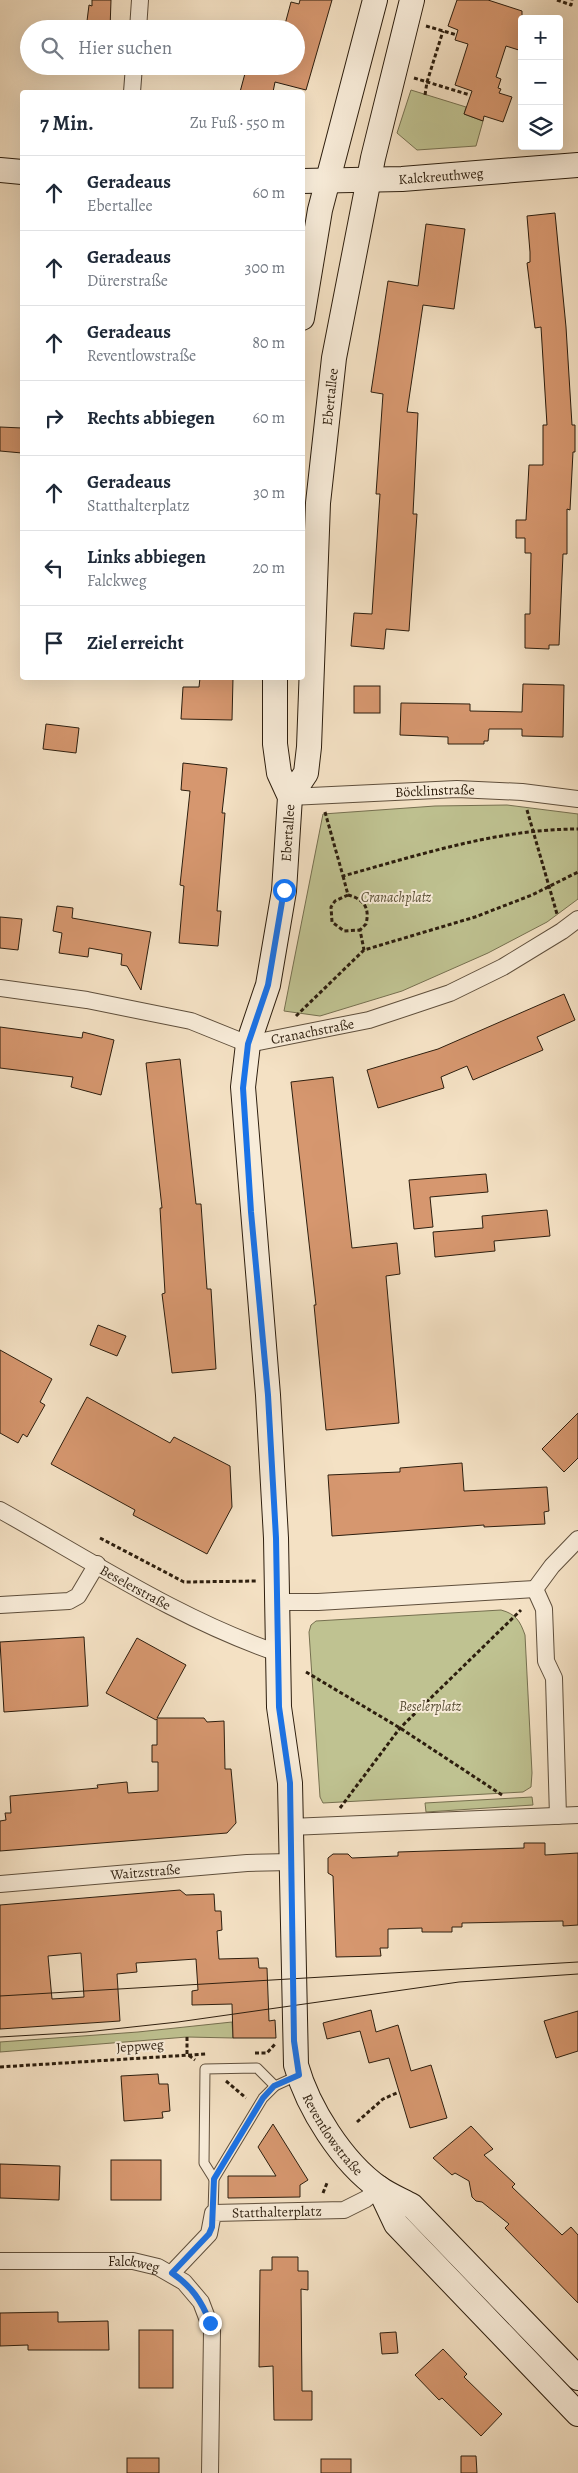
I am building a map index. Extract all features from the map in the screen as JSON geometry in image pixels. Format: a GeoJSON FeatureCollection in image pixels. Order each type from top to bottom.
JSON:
{"type":"FeatureCollection","features":[{"type":"Feature","properties":{"kind":"main road"},"geometry":{"type":"LineString","coordinates":[[305,300],[320,210],[375,0]]}},
{"type":"Feature","properties":{"kind":"main road","name":"Ebertallee"},"geometry":{"type":"LineString","coordinates":[[290,796],[306,773],[309,747],[318,504],[334,358],[369,179],[410,10]]}},
{"type":"Feature","properties":{"kind":"main road","name":"Kalckreuthweg"},"geometry":{"type":"LineString","coordinates":[[305,181],[402,179],[578,165]]}},
{"type":"Feature","properties":{"kind":"main road"},"geometry":{"type":"LineString","coordinates":[[0,170],[20,172]]}},
{"type":"Feature","properties":{"kind":"main road","name":"Ebertallee"},"geometry":{"type":"LineString","coordinates":[[275,680],[274,744],[279,773],[290,796],[284,890],[268,985],[248,1044],[243,1088],[251,1212],[268,1395],[278,1602]]}},
{"type":"Feature","properties":{"kind":"main road","name":"Reventlowstraße"},"geometry":{"type":"LineString","coordinates":[[278,1602],[279,1707],[290,1783],[294,2041],[299,2075],[314,2108],[332,2138],[355,2166],[379,2188],[412,2206],[577,2375]]}},
{"type":"Feature","properties":{"kind":"main road","name":"Reventlowstraße"},"geometry":{"type":"LineString","coordinates":[[379,2188],[396,2224],[578,2414]]}},
{"type":"Feature","properties":{"kind":"street"},"geometry":{"type":"LineString","coordinates":[[139,20],[140,0]]}},
{"type":"Feature","properties":{"kind":"street"},"geometry":{"type":"LineString","coordinates":[[132,90],[133,75]]}},
{"type":"Feature","properties":{"kind":"street","name":"Böcklinstraße"},"geometry":{"type":"LineString","coordinates":[[290,796],[418,790],[522,792],[578,799]]}},
{"type":"Feature","properties":{"kind":"street","name":"Cranachstraße"},"geometry":{"type":"LineString","coordinates":[[248,1044],[369,1020],[450,993],[503,967],[578,919]]}},
{"type":"Feature","properties":{"kind":"street"},"geometry":{"type":"LineString","coordinates":[[0,988],[87,1000],[191,1021],[248,1044]]}},
{"type":"Feature","properties":{"kind":"street","name":"Beselerstraße"},"geometry":{"type":"LineString","coordinates":[[0,1510],[166,1604],[249,1643],[278,1653]]}},
{"type":"Feature","properties":{"kind":"street"},"geometry":{"type":"LineString","coordinates":[[535,1589],[552,1566],[578,1539]]}},
{"type":"Feature","properties":{"kind":"street"},"geometry":{"type":"LineString","coordinates":[[0,1604],[69,1601],[78,1596],[97,1564]]}},
{"type":"Feature","properties":{"kind":"street"},"geometry":{"type":"LineString","coordinates":[[278,1602],[318,1602],[535,1589]]}},
{"type":"Feature","properties":{"kind":"street"},"geometry":{"type":"LineString","coordinates":[[535,1589],[544,1609],[546,1661],[554,1678],[558,1816]]}},
{"type":"Feature","properties":{"kind":"street"},"geometry":{"type":"LineString","coordinates":[[290,1827],[578,1815]]}},
{"type":"Feature","properties":{"kind":"street","name":"Waitzstraße"},"geometry":{"type":"LineString","coordinates":[[0,1884],[291,1862]]}},
{"type":"Feature","properties":{"kind":"street","name":"Statthalterplatz"},"geometry":{"type":"LineString","coordinates":[[172,2273],[209,2234],[213,2213],[338,2210],[354,2206],[379,2188]]}},
{"type":"Feature","properties":{"kind":"street","name":"Falckweg"},"geometry":{"type":"LineString","coordinates":[[0,2261],[133,2261],[172,2273],[184,2282],[201,2302],[212,2331],[210,2473]]}},
{"type":"Feature","properties":{"kind":"lane"},"geometry":{"type":"LineString","coordinates":[[214,2179],[204,2163],[205,2069],[257,2068],[274,2086]]}},
{"type":"Feature","properties":{"kind":"lane"},"geometry":{"type":"LineString","coordinates":[[213,2213],[214,2179],[263,2098],[274,2086],[299,2075]]}},
{"type":"Feature","properties":{"kind":"path"},"geometry":{"type":"LineString","coordinates":[[557,0],[571,5],[572,0]]}},
{"type":"Feature","properties":{"kind":"path"},"geometry":{"type":"LineString","coordinates":[[410,10],[443,31],[456,35]]}},
{"type":"Feature","properties":{"kind":"path"},"geometry":{"type":"LineString","coordinates":[[425,95],[427,82],[443,31]]}},
{"type":"Feature","properties":{"kind":"path"},"geometry":{"type":"LineString","coordinates":[[394,72],[470,95]]}},
{"type":"Feature","properties":{"kind":"path"},"geometry":{"type":"LineString","coordinates":[[522,792],[562,931]]}},
{"type":"Feature","properties":{"kind":"path"},"geometry":{"type":"LineString","coordinates":[[324,806],[348,895]]}},
{"type":"Feature","properties":{"kind":"path"},"geometry":{"type":"LineString","coordinates":[[343,876],[424,853],[482,840],[578,829]]}},
{"type":"Feature","properties":{"kind":"path"},"geometry":{"type":"LineString","coordinates":[[294,1017],[364,950],[475,917],[549,887],[578,872]]}},
{"type":"Feature","properties":{"kind":"path"},"geometry":{"type":"LineString","coordinates":[[348,895],[357,897],[364,902],[367,909],[366,924],[360,930],[344,931],[332,922],[331,907],[334,901],[348,895]]}},
{"type":"Feature","properties":{"kind":"path"},"geometry":{"type":"LineString","coordinates":[[360,930],[364,950]]}},
{"type":"Feature","properties":{"kind":"path"},"geometry":{"type":"LineString","coordinates":[[100,1538],[184,1582],[261,1581]]}},
{"type":"Feature","properties":{"kind":"path"},"geometry":{"type":"LineString","coordinates":[[340,1808],[400,1728],[521,1610]]}},
{"type":"Feature","properties":{"kind":"path"},"geometry":{"type":"LineString","coordinates":[[306,1672],[400,1728],[502,1795]]}},
{"type":"Feature","properties":{"kind":"path"},"geometry":{"type":"LineString","coordinates":[[187,2037],[187,2054],[205,2069]]}},
{"type":"Feature","properties":{"kind":"path"},"geometry":{"type":"LineString","coordinates":[[247,2053],[267,2053],[277,2043]]}},
{"type":"Feature","properties":{"kind":"path","name":"Jeppweg"},"geometry":{"type":"LineString","coordinates":[[0,2067],[207,2054]]}},
{"type":"Feature","properties":{"kind":"path"},"geometry":{"type":"LineString","coordinates":[[219,2069],[226,2082],[246,2098]]}},
{"type":"Feature","properties":{"kind":"path"},"geometry":{"type":"LineString","coordinates":[[357,2122],[383,2099],[399,2092]]}},
{"type":"Feature","properties":{"kind":"green space"},"geometry":{"type":"Polygon","coordinates":[[[411,90],[466,107],[464,114],[483,121],[476,146],[417,150],[397,133],[411,90]]]}},
{"type":"Feature","properties":{"kind":"green space","name":"Cranachplatz"},"geometry":{"type":"Polygon","coordinates":[[[507,805],[578,814],[578,899],[547,922],[488,953],[402,991],[320,1016],[284,1011],[323,814],[435,806],[507,805]]]}},
{"type":"Feature","properties":{"kind":"green space","name":"Beselerplatz"},"geometry":{"type":"Polygon","coordinates":[[[501,1610],[517,1619],[525,1635],[532,1773],[531,1787],[523,1792],[323,1803],[320,1797],[309,1632],[311,1625],[316,1621],[501,1610]]]}},
{"type":"Feature","properties":{"kind":"green space"},"geometry":{"type":"Polygon","coordinates":[[[532,1797],[533,1805],[426,1812],[425,1803],[532,1797]]]}},
{"type":"Feature","properties":{"kind":"green space"},"geometry":{"type":"Polygon","coordinates":[[[232,2022],[233,2038],[187,2037],[0,2052],[0,2042],[138,2032],[232,2022]]]}},
{"type":"Feature","properties":{"kind":"building"},"geometry":{"type":"Polygon","coordinates":[[[92,0],[111,0],[110,20],[87,20],[89,5],[92,6],[92,0]]]}},
{"type":"Feature","properties":{"kind":"building"},"geometry":{"type":"Polygon","coordinates":[[[300,0],[332,0],[306,90],[275,82],[273,90],[241,90],[245,75],[305,75],[305,20],[286,20],[291,2],[299,4],[300,0]]]}},
{"type":"Feature","properties":{"kind":"building"},"geometry":{"type":"Polygon","coordinates":[[[457,0],[488,0],[522,11],[522,15],[518,15],[518,50],[506,46],[496,77],[501,79],[498,88],[501,89],[499,93],[512,97],[503,122],[484,116],[483,121],[464,114],[472,91],[455,85],[468,44],[455,40],[458,30],[448,26],[457,0]]]}},
{"type":"Feature","properties":{"kind":"building"},"geometry":{"type":"Polygon","coordinates":[[[555,213],[566,327],[572,425],[575,425],[575,452],[573,452],[570,510],[567,509],[567,554],[563,554],[559,645],[549,645],[549,649],[525,648],[525,614],[530,614],[531,553],[525,553],[525,538],[516,538],[516,520],[526,520],[529,465],[543,465],[543,425],[547,425],[541,327],[535,328],[527,263],[530,262],[530,252],[527,216],[555,213]]]}},
{"type":"Feature","properties":{"kind":"building"},"geometry":{"type":"Polygon","coordinates":[[[426,224],[465,229],[454,309],[423,305],[407,412],[418,413],[413,514],[417,514],[409,631],[386,629],[384,649],[351,646],[354,613],[372,614],[380,494],[376,494],[383,394],[371,392],[388,281],[418,286],[426,224]]]}},
{"type":"Feature","properties":{"kind":"building"},"geometry":{"type":"Polygon","coordinates":[[[0,427],[20,428],[20,453],[0,451],[0,427]]]}},
{"type":"Feature","properties":{"kind":"building"},"geometry":{"type":"Polygon","coordinates":[[[200,680],[233,680],[232,720],[181,719],[183,687],[199,687],[200,680]]]}},
{"type":"Feature","properties":{"kind":"building"},"geometry":{"type":"Polygon","coordinates":[[[523,684],[564,685],[563,737],[522,736],[522,729],[489,729],[488,741],[484,741],[484,744],[448,744],[448,737],[400,735],[401,703],[470,704],[470,711],[522,712],[523,684]]]}},
{"type":"Feature","properties":{"kind":"building"},"geometry":{"type":"Polygon","coordinates":[[[354,686],[380,686],[380,713],[354,713],[354,686]]]}},
{"type":"Feature","properties":{"kind":"building"},"geometry":{"type":"Polygon","coordinates":[[[46,724],[79,728],[76,753],[43,749],[46,724]]]}},
{"type":"Feature","properties":{"kind":"building"},"geometry":{"type":"Polygon","coordinates":[[[183,763],[227,768],[222,813],[225,813],[217,911],[221,911],[218,946],[179,943],[184,886],[180,885],[190,791],[181,790],[183,763]]]}},
{"type":"Feature","properties":{"kind":"building"},"geometry":{"type":"Polygon","coordinates":[[[57,906],[73,908],[72,918],[151,932],[141,990],[127,966],[121,965],[122,954],[89,948],[88,957],[59,953],[62,933],[53,931],[57,906]]]}},
{"type":"Feature","properties":{"kind":"building"},"geometry":{"type":"Polygon","coordinates":[[[0,917],[22,919],[18,950],[0,948],[0,917]]]}},
{"type":"Feature","properties":{"kind":"building"},"geometry":{"type":"Polygon","coordinates":[[[564,994],[575,1020],[537,1037],[543,1050],[473,1080],[467,1066],[441,1077],[444,1088],[378,1108],[367,1070],[438,1049],[564,994]]]}},
{"type":"Feature","properties":{"kind":"building"},"geometry":{"type":"Polygon","coordinates":[[[0,1027],[82,1038],[83,1032],[114,1040],[101,1095],[71,1087],[73,1077],[0,1068],[0,1027]]]}},
{"type":"Feature","properties":{"kind":"building"},"geometry":{"type":"Polygon","coordinates":[[[180,1059],[196,1204],[201,1204],[207,1289],[211,1289],[216,1369],[172,1373],[162,1294],[165,1293],[160,1208],[162,1208],[146,1063],[180,1059]]]}},
{"type":"Feature","properties":{"kind":"building"},"geometry":{"type":"Polygon","coordinates":[[[333,1077],[352,1248],[397,1243],[400,1274],[386,1276],[399,1423],[326,1430],[314,1305],[316,1305],[291,1082],[333,1077]]]}},
{"type":"Feature","properties":{"kind":"building"},"geometry":{"type":"Polygon","coordinates":[[[486,1174],[488,1192],[430,1197],[433,1227],[414,1229],[409,1180],[486,1174]]]}},
{"type":"Feature","properties":{"kind":"building"},"geometry":{"type":"Polygon","coordinates":[[[547,1210],[550,1236],[494,1241],[495,1251],[435,1257],[433,1232],[483,1228],[482,1216],[547,1210]]]}},
{"type":"Feature","properties":{"kind":"building"},"geometry":{"type":"Polygon","coordinates":[[[98,1325],[126,1336],[117,1356],[90,1345],[98,1325]]]}},
{"type":"Feature","properties":{"kind":"building"},"geometry":{"type":"Polygon","coordinates":[[[0,1350],[52,1379],[40,1402],[45,1405],[27,1437],[23,1434],[18,1443],[0,1433],[0,1350]]]}},
{"type":"Feature","properties":{"kind":"building"},"geometry":{"type":"Polygon","coordinates":[[[87,1397],[170,1443],[174,1437],[230,1466],[232,1507],[207,1554],[133,1515],[135,1510],[51,1464],[87,1397]]]}},
{"type":"Feature","properties":{"kind":"building"},"geometry":{"type":"Polygon","coordinates":[[[578,1413],[578,1458],[564,1472],[542,1449],[578,1413]]]}},
{"type":"Feature","properties":{"kind":"building"},"geometry":{"type":"Polygon","coordinates":[[[462,1463],[464,1491],[547,1487],[549,1511],[544,1512],[545,1524],[484,1527],[484,1525],[332,1536],[328,1475],[400,1472],[400,1468],[462,1463]]]}},
{"type":"Feature","properties":{"kind":"building"},"geometry":{"type":"Polygon","coordinates":[[[84,1637],[88,1706],[4,1712],[0,1642],[84,1637]]]}},
{"type":"Feature","properties":{"kind":"building"},"geometry":{"type":"Polygon","coordinates":[[[137,1638],[186,1665],[157,1718],[204,1718],[207,1722],[224,1721],[225,1769],[231,1769],[236,1823],[227,1833],[0,1851],[0,1821],[6,1820],[5,1813],[11,1813],[10,1796],[98,1788],[97,1785],[127,1782],[128,1793],[158,1791],[158,1762],[152,1762],[152,1745],[157,1745],[157,1719],[106,1693],[137,1638]]]}},
{"type":"Feature","properties":{"kind":"building"},"geometry":{"type":"Polygon","coordinates":[[[524,1843],[545,1843],[545,1855],[578,1853],[578,1925],[563,1926],[563,1921],[462,1923],[462,1927],[452,1927],[452,1932],[422,1932],[422,1928],[388,1929],[388,1948],[380,1948],[381,1956],[336,1957],[333,1876],[328,1873],[328,1858],[333,1854],[348,1854],[352,1858],[398,1856],[398,1852],[524,1848],[524,1843]]]}},
{"type":"Feature","properties":{"kind":"building"},"geometry":{"type":"Polygon","coordinates":[[[180,1890],[186,1895],[214,1894],[215,1911],[221,1911],[222,1930],[217,1931],[219,1959],[258,1958],[259,1968],[267,1968],[269,2021],[275,2020],[276,2038],[233,2038],[232,2004],[192,2005],[192,1991],[198,1990],[196,1959],[136,1963],[137,1972],[117,1974],[120,2021],[0,2029],[0,1905],[180,1890]],[[81,1953],[48,1956],[52,1999],[84,1997],[81,1953]]]}},
{"type":"Feature","properties":{"kind":"building"},"geometry":{"type":"Polygon","coordinates":[[[371,2010],[376,2032],[398,2025],[411,2071],[431,2065],[447,2118],[410,2128],[389,2058],[369,2063],[360,2031],[327,2039],[323,2023],[371,2010]]]}},
{"type":"Feature","properties":{"kind":"building"},"geometry":{"type":"Polygon","coordinates":[[[578,2011],[578,2051],[556,2058],[544,2021],[578,2011]]]}},
{"type":"Feature","properties":{"kind":"building"},"geometry":{"type":"Polygon","coordinates":[[[158,2074],[159,2084],[168,2084],[170,2111],[162,2112],[163,2118],[124,2121],[121,2076],[158,2074]]]}},
{"type":"Feature","properties":{"kind":"building"},"geometry":{"type":"Polygon","coordinates":[[[273,2124],[308,2180],[300,2185],[300,2197],[228,2198],[228,2176],[276,2176],[258,2147],[273,2124]]]}},
{"type":"Feature","properties":{"kind":"building"},"geometry":{"type":"Polygon","coordinates":[[[471,2126],[493,2149],[484,2155],[515,2184],[512,2187],[562,2235],[571,2227],[578,2235],[578,2303],[505,2228],[509,2224],[482,2202],[476,2201],[472,2197],[469,2181],[455,2173],[452,2175],[433,2158],[471,2126]]]}},
{"type":"Feature","properties":{"kind":"building"},"geometry":{"type":"Polygon","coordinates":[[[111,2160],[161,2160],[161,2200],[111,2200],[111,2160]]]}},
{"type":"Feature","properties":{"kind":"building"},"geometry":{"type":"Polygon","coordinates":[[[0,2164],[60,2166],[59,2200],[0,2198],[0,2164]]]}},
{"type":"Feature","properties":{"kind":"building"},"geometry":{"type":"Polygon","coordinates":[[[272,2257],[298,2257],[298,2271],[308,2271],[308,2290],[301,2289],[302,2391],[312,2391],[312,2420],[274,2420],[273,2366],[259,2367],[260,2270],[272,2270],[272,2257]]]}},
{"type":"Feature","properties":{"kind":"building"},"geometry":{"type":"Polygon","coordinates":[[[58,2312],[58,2322],[108,2321],[109,2350],[28,2350],[28,2345],[0,2346],[0,2313],[58,2312]]]}},
{"type":"Feature","properties":{"kind":"building"},"geometry":{"type":"Polygon","coordinates":[[[139,2330],[173,2330],[173,2388],[139,2388],[139,2330]]]}},
{"type":"Feature","properties":{"kind":"building"},"geometry":{"type":"Polygon","coordinates":[[[396,2332],[398,2353],[382,2354],[380,2333],[396,2332]]]}},
{"type":"Feature","properties":{"kind":"building"},"geometry":{"type":"Polygon","coordinates":[[[443,2349],[467,2374],[464,2377],[502,2414],[481,2436],[442,2398],[439,2400],[415,2375],[443,2349]]]}},
{"type":"Feature","properties":{"kind":"building"},"geometry":{"type":"Polygon","coordinates":[[[461,2456],[476,2456],[477,2473],[461,2473],[461,2456]]]}},
{"type":"Feature","properties":{"kind":"building"},"geometry":{"type":"Polygon","coordinates":[[[127,2458],[159,2458],[159,2473],[127,2473],[127,2458]]]}},
{"type":"Feature","properties":{"kind":"building"},"geometry":{"type":"Polygon","coordinates":[[[321,2459],[351,2459],[351,2473],[321,2473],[321,2459]]]}},
{"type":"Feature","properties":{"kind":"tram line"},"geometry":{"type":"LineString","coordinates":[[0,1996],[578,1962]]}},
{"type":"Feature","properties":{"kind":"tram line"},"geometry":{"type":"LineString","coordinates":[[0,2037],[86,2032],[178,2022],[459,1982],[578,1974]]}},
{"type":"Feature","properties":{"kind":"route"},"geometry":{"type":"LineString","coordinates":[[210,2323],[201,2302],[193,2291],[172,2273],[209,2234],[212,2227],[214,2179],[263,2098],[274,2086],[299,2075],[296,2065],[294,2041],[290,1783],[279,1707],[276,1538],[268,1395],[251,1212],[243,1088],[248,1044],[268,985],[284,890]]}}]}
